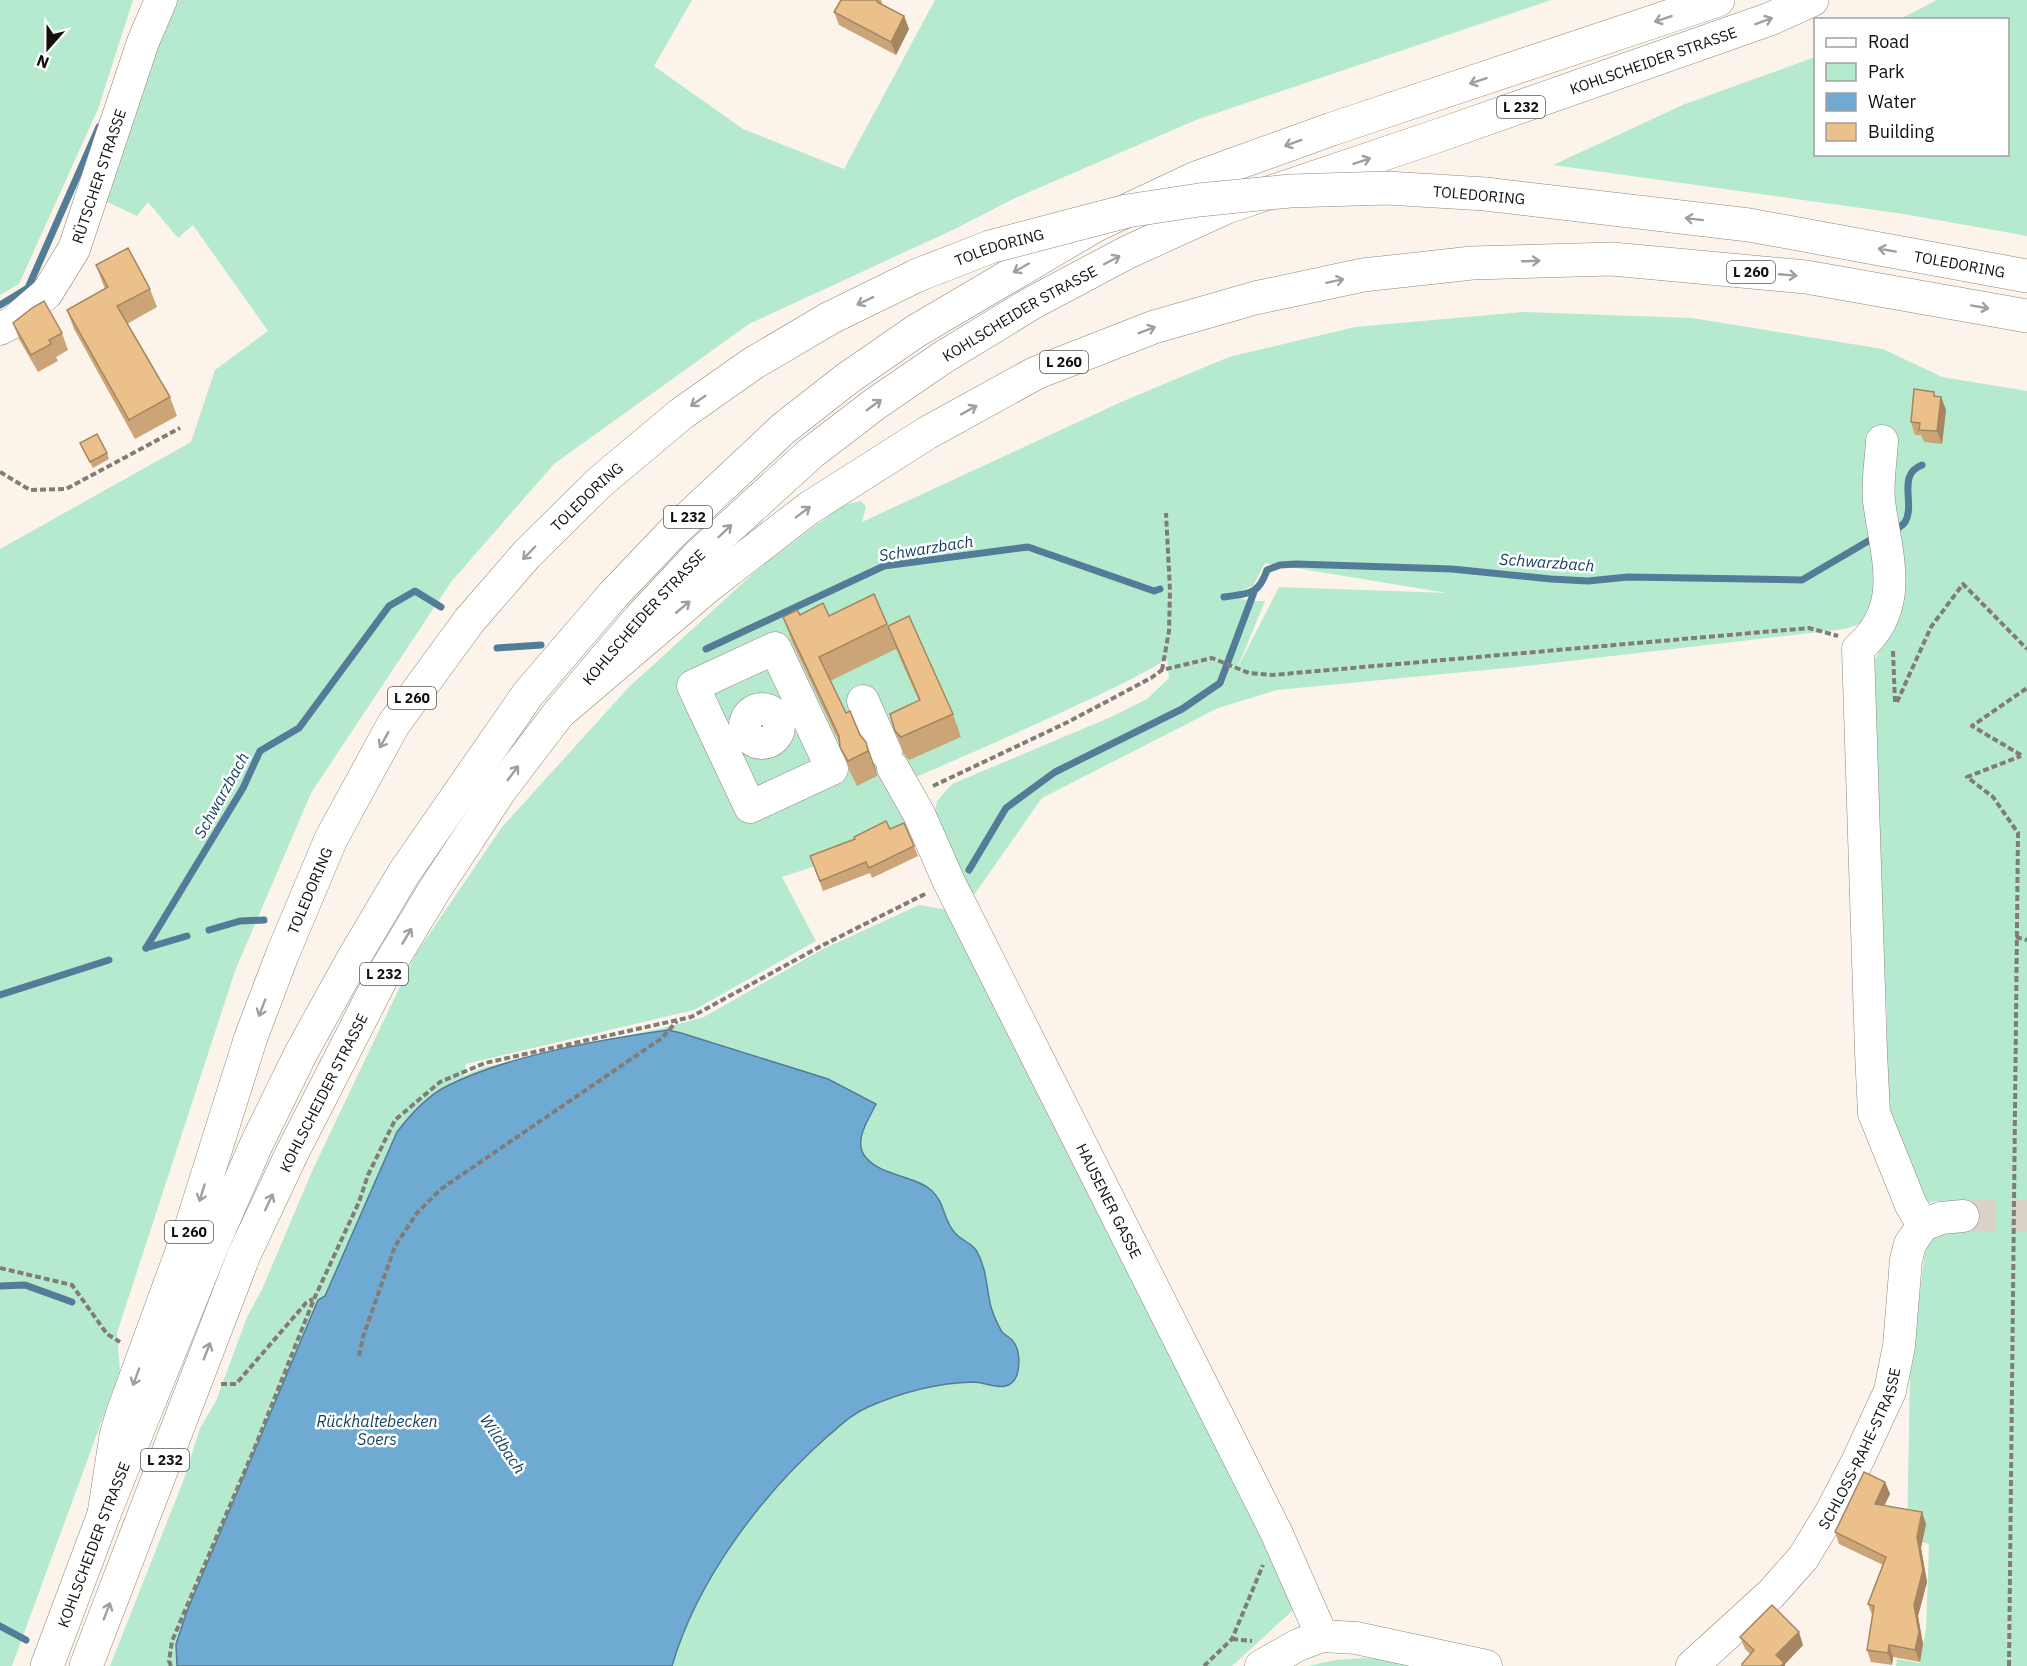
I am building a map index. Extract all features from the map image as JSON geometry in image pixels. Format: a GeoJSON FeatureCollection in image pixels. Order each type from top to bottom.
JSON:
{"type":"FeatureCollection","features":[{"type":"Feature","properties":{"kind":"main road","name":"KOHLSCHEIDER STRASSE"},"geometry":{"type":"LineString","coordinates":[[47,1666],[104,1514],[212,1246],[256,1145],[301,1053],[352,959],[398,883],[528,694],[620,587],[672,533],[784,428],[848,378],[916,331],[1096,225],[1196,178],[1332,129],[1718,0]]}},
{"type":"Feature","properties":{"kind":"main road","name":"KOHLSCHEIDER STRASSE"},"geometry":{"type":"LineString","coordinates":[[86,1666],[244,1255],[292,1153],[382,977],[435,889],[501,789],[559,713],[639,619],[699,555],[811,453],[885,397],[942,358],[1032,303],[1128,252],[1227,207],[1770,19],[1812,0]]}},
{"type":"Feature","properties":{"kind":"main road","name":"TOLEDORING"},"geometry":{"type":"LineString","coordinates":[[104,1514],[116,1436],[122,1415],[192,1224],[251,1037],[331,839],[393,725],[469,621],[527,554],[600,482],[681,414],[752,364],[830,318],[918,275],[990,247],[1127,211],[1290,190],[1386,188],[1485,194],[1749,225],[2027,276]]}},
{"type":"Feature","properties":{"kind":"main road","name":"L 260"},"geometry":{"type":"LineString","coordinates":[[559,713],[707,587],[809,508],[927,433],[1036,373],[1154,327],[1255,298],[1363,275],[1472,263],[1612,259],[1806,277],[2027,316]]}},
{"type":"Feature","properties":{"kind":"street","name":"RÜTSCHER STRASSE"},"geometry":{"type":"LineString","coordinates":[[0,328],[12,323],[47,293],[74,249],[143,42],[161,0]]}},
{"type":"Feature","properties":{"kind":"street"},"geometry":{"type":"LineString","coordinates":[[1882,441],[1878,499],[1889,558],[1887,610],[1872,638],[1858,650],[1874,1113],[1911,1205],[1923,1225],[1941,1218],[1963,1216]]}},
{"type":"Feature","properties":{"kind":"street"},"geometry":{"type":"LineString","coordinates":[[775,648],[832,769],[750,807],[693,686],[731,668],[775,648]]}},
{"type":"Feature","properties":{"kind":"street"},"geometry":{"type":"LineString","coordinates":[[731,668],[753,711],[766,709],[776,716],[779,723],[778,731],[769,741],[789,789]]}},
{"type":"Feature","properties":{"kind":"street","name":"HAUSENER GASSE"},"geometry":{"type":"LineString","coordinates":[[863,701],[890,761],[919,814],[949,882],[1276,1532],[1322,1636]]}},
{"type":"Feature","properties":{"kind":"street","name":"SCHLOSS-RAHE-STRASSE"},"geometry":{"type":"LineString","coordinates":[[1692,1666],[1772,1593],[1803,1558],[1836,1502],[1890,1390],[1899,1346],[1906,1260],[1910,1244],[1923,1225]]}},
{"type":"Feature","properties":{"kind":"street"},"geometry":{"type":"LineString","coordinates":[[1262,1666],[1298,1645],[1322,1636],[1356,1638],[1486,1666]]}},
{"type":"Feature","properties":{"kind":"path"},"geometry":{"type":"LineString","coordinates":[[0,472],[30,490],[66,489],[180,428]]}},
{"type":"Feature","properties":{"kind":"path"},"geometry":{"type":"LineString","coordinates":[[1162,670],[1169,631],[1170,590],[1166,513]]}},
{"type":"Feature","properties":{"kind":"path"},"geometry":{"type":"LineString","coordinates":[[1897,702],[1931,627],[1963,584],[2027,649]]}},
{"type":"Feature","properties":{"kind":"path"},"geometry":{"type":"LineString","coordinates":[[909,797],[1068,722],[1162,670],[1212,658],[1249,673],[1272,675],[1809,628],[1839,636],[1858,650]]}},
{"type":"Feature","properties":{"kind":"path"},"geometry":{"type":"LineString","coordinates":[[2009,1666],[2018,833],[1993,797],[1967,777],[2021,756],[1972,726],[2027,688]]}},
{"type":"Feature","properties":{"kind":"path"},"geometry":{"type":"LineString","coordinates":[[171,1666],[169,1662],[172,1641],[252,1455],[314,1299],[359,1202],[368,1175],[395,1120],[440,1082],[485,1063],[691,1017],[710,1009],[821,946],[949,882]]}},
{"type":"Feature","properties":{"kind":"path"},"geometry":{"type":"LineString","coordinates":[[2016,937],[2027,940]]}},
{"type":"Feature","properties":{"kind":"path"},"geometry":{"type":"LineString","coordinates":[[358,1356],[395,1246],[417,1213],[441,1189],[662,1038],[677,1020]]}},
{"type":"Feature","properties":{"kind":"path"},"geometry":{"type":"LineString","coordinates":[[0,1268],[72,1285],[107,1334],[123,1345]]}},
{"type":"Feature","properties":{"kind":"path"},"geometry":{"type":"LineString","coordinates":[[215,1384],[236,1384],[306,1304],[314,1299]]}},
{"type":"Feature","properties":{"kind":"path"},"geometry":{"type":"LineString","coordinates":[[1204,1666],[1232,1639],[1276,1532]]}},
{"type":"Feature","properties":{"kind":"green space"},"geometry":{"type":"Polygon","coordinates":[[[0,0],[133,0],[98,109],[19,284],[0,295],[0,0]]]}},
{"type":"Feature","properties":{"kind":"green space"},"geometry":{"type":"Polygon","coordinates":[[[174,0],[692,0],[654,66],[743,129],[844,169],[935,0],[1551,0],[1196,120],[1013,199],[959,227],[749,324],[554,464],[451,582],[311,793],[235,971],[117,1333],[120,1371],[12,1666],[0,1666],[0,549],[191,442],[215,370],[268,331],[193,225],[178,238],[148,202],[137,216],[99,198],[174,0]]]}},
{"type":"Feature","properties":{"kind":"green space"},"geometry":{"type":"Polygon","coordinates":[[[1937,0],[2027,0],[2027,236],[1904,214],[1553,165],[1685,104],[1814,57],[1814,156],[2009,156],[2009,18],[1902,18],[1937,0]]]}},
{"type":"Feature","properties":{"kind":"green space"},"geometry":{"type":"Polygon","coordinates":[[[1523,312],[1692,318],[1883,349],[1942,377],[2027,391],[2027,1666],[1896,1666],[1897,1659],[1919,1663],[1926,1629],[1929,1544],[1907,1538],[1910,1373],[1926,1242],[1953,1202],[1936,1201],[1918,1204],[1888,1132],[1885,1090],[1887,1016],[1862,682],[1894,626],[1875,619],[1845,629],[1517,667],[1277,690],[1218,708],[1042,798],[969,902],[1313,1592],[1232,1666],[110,1666],[184,1479],[200,1428],[216,1401],[247,1317],[263,1287],[313,1169],[415,955],[502,827],[628,688],[757,570],[843,505],[861,501],[866,507],[862,522],[1121,402],[1229,357],[1355,327],[1523,312]],[[1265,563],[1253,586],[1226,596],[1265,601],[1237,669],[1279,587],[1447,593],[1265,563]],[[1167,659],[1056,715],[896,785],[917,829],[894,840],[782,877],[816,941],[694,1010],[466,1064],[463,1076],[485,1067],[704,1017],[823,949],[919,905],[954,911],[933,820],[937,801],[952,784],[1111,717],[1147,699],[1169,678],[1167,659]]]}},
{"type":"Feature","properties":{"kind":"green space"},"geometry":{"type":"Polygon","coordinates":[[[1364,1658],[1430,1666],[1308,1666],[1335,1660],[1364,1658]]]}},
{"type":"Feature","properties":{"kind":"water","name":"Rückhaltebecken Soers"},"geometry":{"type":"Polygon","coordinates":[[[668,1030],[828,1079],[876,1104],[866,1123],[861,1149],[870,1162],[878,1167],[915,1181],[931,1190],[939,1200],[951,1228],[976,1250],[984,1271],[994,1316],[1002,1332],[1015,1343],[1018,1352],[1018,1371],[1013,1381],[1004,1386],[973,1382],[946,1384],[919,1390],[868,1407],[842,1424],[803,1459],[779,1485],[734,1541],[698,1602],[683,1634],[672,1666],[177,1666],[176,1644],[187,1611],[318,1300],[325,1296],[397,1132],[426,1100],[447,1086],[471,1075],[555,1050],[668,1030]]]}},
{"type":"Feature","properties":{"kind":"building"},"geometry":{"type":"Polygon","coordinates":[[[841,0],[878,0],[877,2],[904,16],[891,42],[834,12],[841,0]]]}},
{"type":"Feature","properties":{"kind":"building"},"geometry":{"type":"Polygon","coordinates":[[[128,248],[150,289],[117,306],[170,397],[129,420],[67,310],[108,287],[96,265],[128,248]]]}},
{"type":"Feature","properties":{"kind":"building"},"geometry":{"type":"Polygon","coordinates":[[[44,301],[62,333],[49,340],[51,344],[31,355],[13,323],[44,301]]]}},
{"type":"Feature","properties":{"kind":"building"},"geometry":{"type":"Polygon","coordinates":[[[1914,389],[1934,392],[1934,396],[1941,397],[1937,431],[1919,430],[1920,423],[1911,422],[1914,389]]]}},
{"type":"Feature","properties":{"kind":"building"},"geometry":{"type":"Polygon","coordinates":[[[97,434],[107,453],[90,462],[80,443],[97,434]]]}},
{"type":"Feature","properties":{"kind":"building"},"geometry":{"type":"Polygon","coordinates":[[[874,594],[887,624],[819,657],[846,713],[850,711],[860,735],[866,742],[868,751],[848,761],[840,747],[839,736],[783,617],[797,610],[800,615],[823,603],[829,616],[874,594]]]}},
{"type":"Feature","properties":{"kind":"building"},"geometry":{"type":"Polygon","coordinates":[[[909,616],[953,714],[901,737],[895,731],[890,714],[920,700],[888,626],[909,616]]]}},
{"type":"Feature","properties":{"kind":"building"},"geometry":{"type":"Polygon","coordinates":[[[886,821],[890,829],[904,823],[914,846],[869,868],[866,862],[820,881],[810,856],[855,839],[854,837],[886,821]]]}},
{"type":"Feature","properties":{"kind":"building"},"geometry":{"type":"Polygon","coordinates":[[[1864,1472],[1885,1482],[1875,1504],[1922,1512],[1917,1537],[1923,1570],[1914,1605],[1919,1632],[1915,1650],[1889,1645],[1888,1653],[1867,1650],[1874,1606],[1868,1604],[1886,1557],[1835,1532],[1864,1472]]]}},
{"type":"Feature","properties":{"kind":"building"},"geometry":{"type":"Polygon","coordinates":[[[1772,1605],[1799,1632],[1776,1655],[1784,1663],[1781,1666],[1742,1666],[1754,1650],[1740,1637],[1772,1605]]]}},
{"type":"Feature","properties":{"kind":"waterway"},"geometry":{"type":"LineString","coordinates":[[0,305],[28,288],[99,127]]}},
{"type":"Feature","properties":{"kind":"waterway","name":"Schwarzbach"},"geometry":{"type":"LineString","coordinates":[[1894,531],[1904,523],[1908,515],[1910,476],[1922,465]]}},
{"type":"Feature","properties":{"kind":"waterway","name":"Schwarzbach"},"geometry":{"type":"LineString","coordinates":[[1224,597],[1252,592],[1260,585],[1267,570],[1280,565],[1296,564],[1452,569],[1588,581],[1628,577],[1802,580],[1870,540]]}},
{"type":"Feature","properties":{"kind":"waterway","name":"Schwarzbach"},"geometry":{"type":"LineString","coordinates":[[706,649],[884,566],[1028,547],[1154,591],[1160,589]]}},
{"type":"Feature","properties":{"kind":"waterway","name":"Schwarzbach"},"geometry":{"type":"LineString","coordinates":[[146,948],[243,788],[260,751],[299,728],[389,606],[415,591],[441,607]]}},
{"type":"Feature","properties":{"kind":"waterway"},"geometry":{"type":"LineString","coordinates":[[969,870],[1006,808],[1055,772],[1182,709],[1220,683],[1254,592]]}},
{"type":"Feature","properties":{"kind":"waterway","name":"Schwarzbach"},"geometry":{"type":"LineString","coordinates":[[497,648],[541,645]]}},
{"type":"Feature","properties":{"kind":"waterway"},"geometry":{"type":"LineString","coordinates":[[209,930],[240,921],[264,920]]}},
{"type":"Feature","properties":{"kind":"waterway"},"geometry":{"type":"LineString","coordinates":[[146,948],[187,936]]}},
{"type":"Feature","properties":{"kind":"waterway","name":"Schwarzbach"},"geometry":{"type":"LineString","coordinates":[[0,995],[109,960]]}},
{"type":"Feature","properties":{"kind":"waterway","name":"Wildbach"},"geometry":{"type":"LineString","coordinates":[[0,1286],[25,1285],[72,1302]]}},
{"type":"Feature","properties":{"kind":"waterway","name":"Wildbach"},"geometry":{"type":"LineString","coordinates":[[0,1626],[26,1640]]}},
{"type":"Feature","properties":{"kind":"tunnel"},"geometry":{"type":"LineString","coordinates":[[1963,1216],[2027,1216]]}}]}
